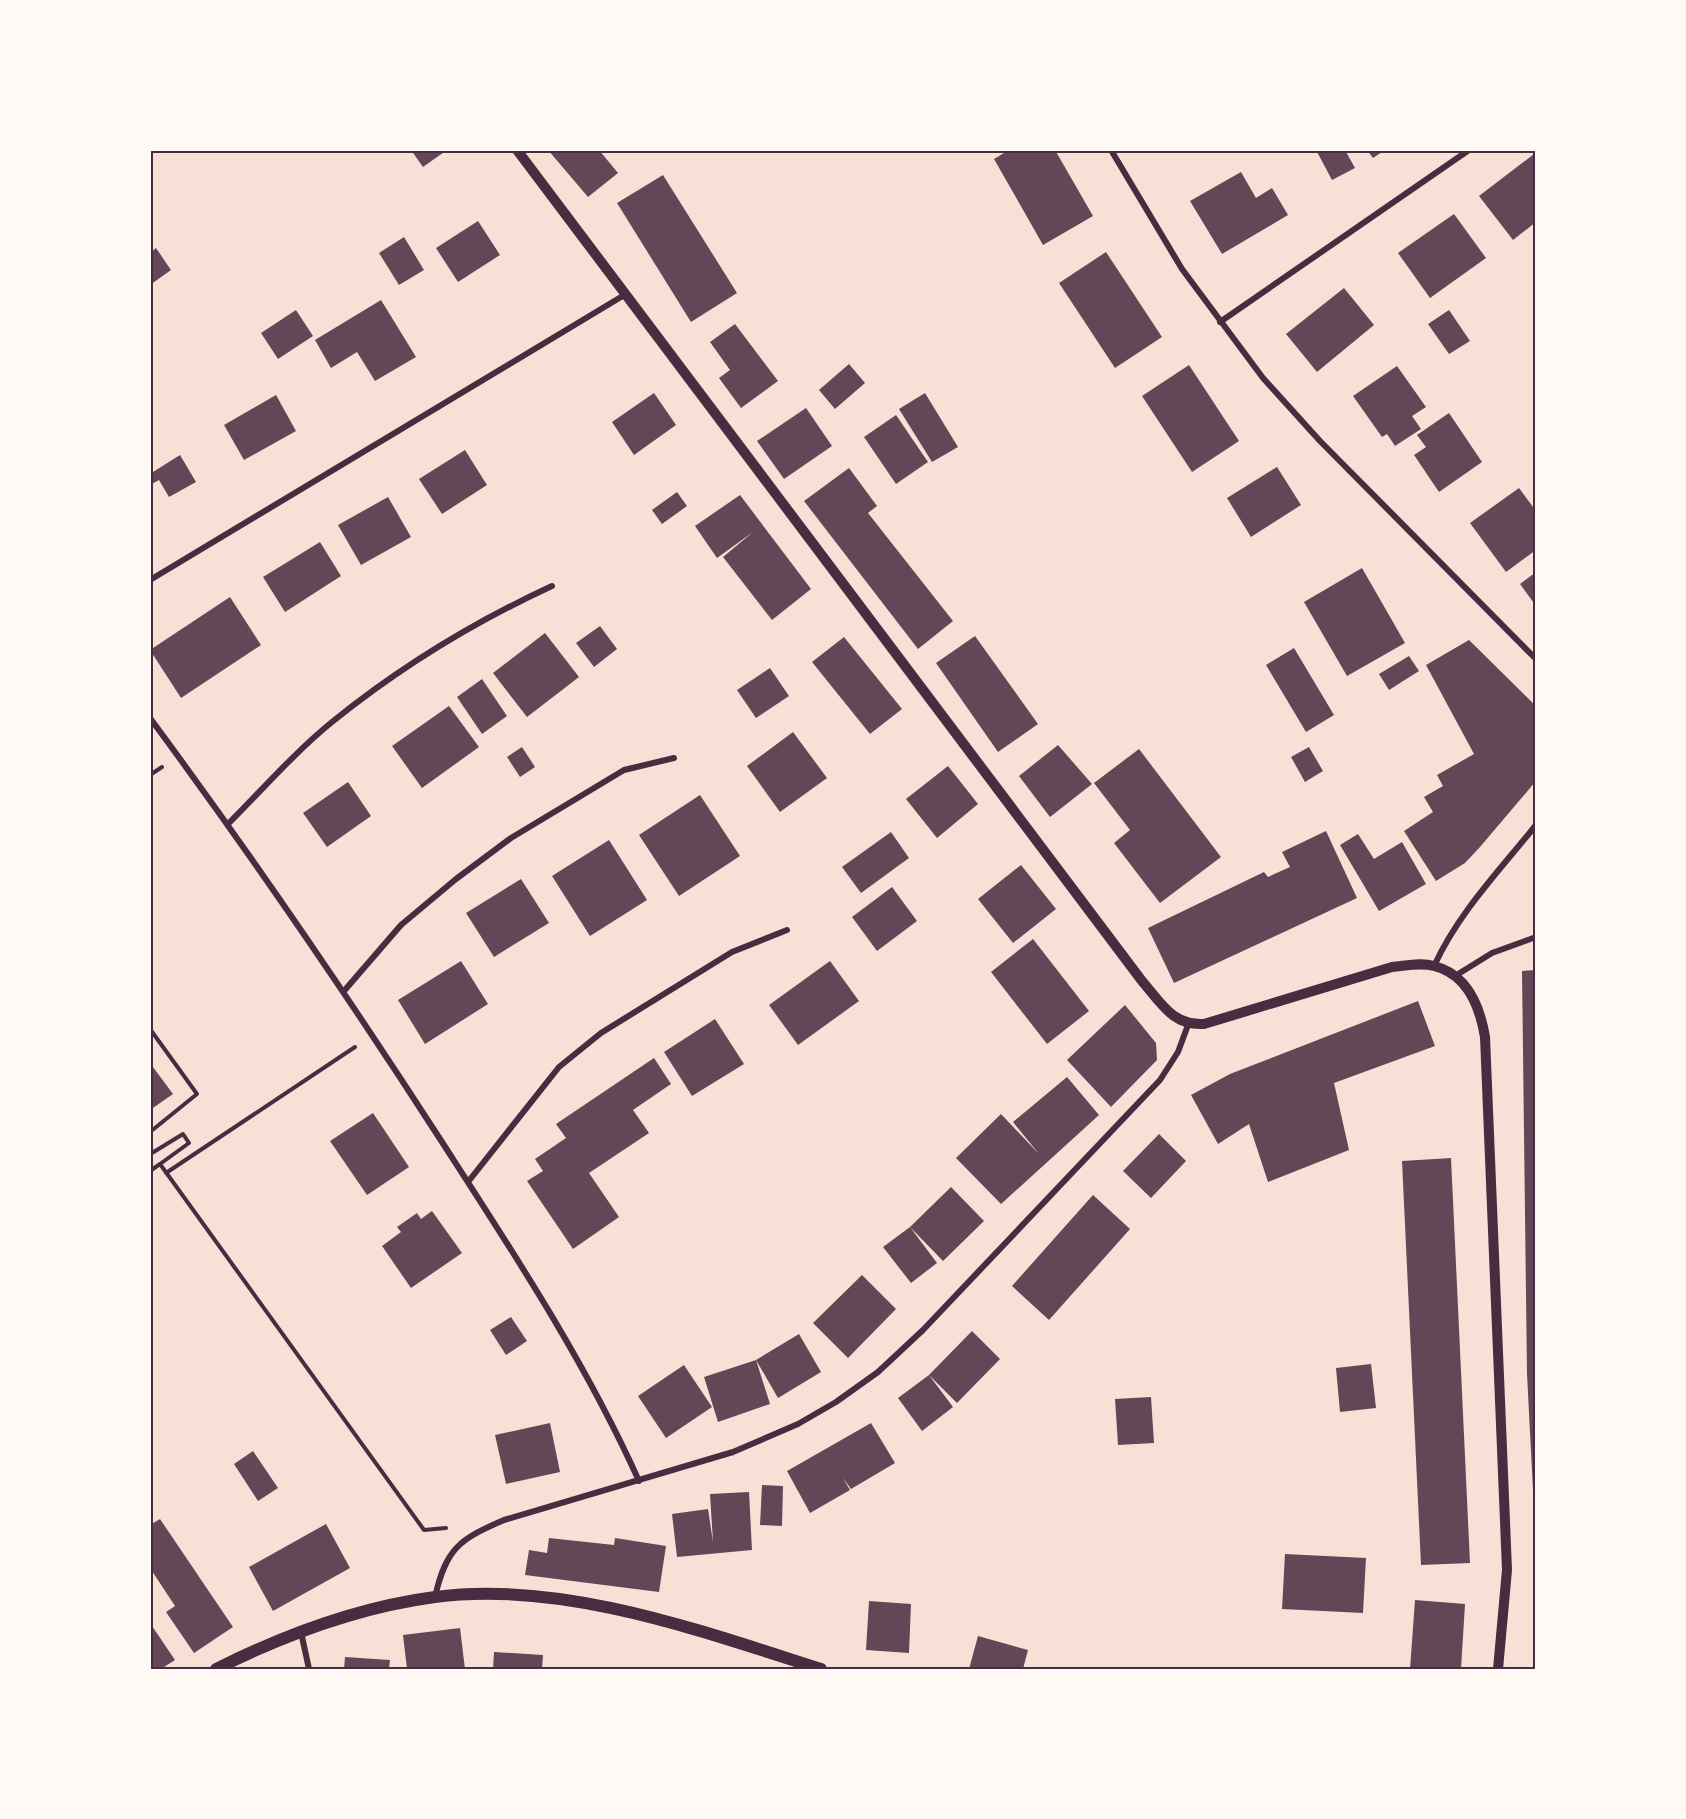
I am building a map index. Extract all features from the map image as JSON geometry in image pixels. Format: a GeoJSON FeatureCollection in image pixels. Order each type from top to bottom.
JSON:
{"type":"FeatureCollection","features":[{"type":"Feature","properties":{"kind":"main road"},"geometry":{"type":"LineString","coordinates":[[216,1669],[260,1647],[301,1631],[365,1611],[435,1597],[487,1594],[572,1601],[639,1614],[820,1669]]}},
{"type":"Feature","properties":{"kind":"street"},"geometry":{"type":"LineString","coordinates":[[517,150],[1142,981],[1173,1016],[1188,1025],[1204,1024],[1392,967],[1434,966],[1455,976],[1473,995],[1485,1037],[1507,1570],[1498,1669]]}},
{"type":"Feature","properties":{"kind":"street"},"geometry":{"type":"LineString","coordinates":[[1112,150],[1182,269],[1263,378],[1320,441],[1536,658]]}},
{"type":"Feature","properties":{"kind":"street"},"geometry":{"type":"LineString","coordinates":[[1220,321],[1468,150]]}},
{"type":"Feature","properties":{"kind":"street"},"geometry":{"type":"LineString","coordinates":[[150,580],[626,294]]}},
{"type":"Feature","properties":{"kind":"street"},"geometry":{"type":"LineString","coordinates":[[228,824],[332,723],[420,658],[501,610],[552,586]]}},
{"type":"Feature","properties":{"kind":"street"},"geometry":{"type":"LineString","coordinates":[[150,717],[228,824],[344,991],[468,1182],[564,1336],[614,1426],[639,1481]]}},
{"type":"Feature","properties":{"kind":"street"},"geometry":{"type":"LineString","coordinates":[[344,991],[402,925],[456,879],[511,838],[624,770],[674,758]]}},
{"type":"Feature","properties":{"kind":"street"},"geometry":{"type":"LineString","coordinates":[[1434,966],[1449,935],[1462,916],[1536,825]]}},
{"type":"Feature","properties":{"kind":"street"},"geometry":{"type":"LineString","coordinates":[[468,1182],[559,1067],[576,1053],[661,994],[722,958],[787,930]]}},
{"type":"Feature","properties":{"kind":"street"},"geometry":{"type":"LineString","coordinates":[[1455,976],[1492,952],[1536,937]]}},
{"type":"Feature","properties":{"kind":"street"},"geometry":{"type":"LineString","coordinates":[[435,1597],[441,1571],[451,1553],[469,1535],[504,1520],[733,1452],[798,1424],[878,1372],[923,1330],[1160,1080],[1178,1053],[1188,1025]]}},
{"type":"Feature","properties":{"kind":"street"},"geometry":{"type":"LineString","coordinates":[[301,1631],[309,1669]]}},
{"type":"Feature","properties":{"kind":"path"},"geometry":{"type":"LineString","coordinates":[[150,1029],[197,1094],[150,1132]]}},
{"type":"Feature","properties":{"kind":"path"},"geometry":{"type":"LineString","coordinates":[[166,1173],[373,1035]]}},
{"type":"Feature","properties":{"kind":"path"},"geometry":{"type":"LineString","coordinates":[[150,1171],[189,1143],[183,1134],[151,1152]]}},
{"type":"Feature","properties":{"kind":"path"},"geometry":{"type":"LineString","coordinates":[[160,1164],[424,1530],[452,1527],[469,1535]]}},
{"type":"Feature","properties":{"kind":"building"},"geometry":{"type":"Polygon","coordinates":[[[411,150],[447,150],[423,167],[411,150]]]}},
{"type":"Feature","properties":{"kind":"building"},"geometry":{"type":"Polygon","coordinates":[[[548,150],[599,150],[618,173],[588,197],[548,150]]]}},
{"type":"Feature","properties":{"kind":"building"},"geometry":{"type":"Polygon","coordinates":[[[1009,150],[1055,150],[1093,216],[1043,245],[994,159],[1009,150]]]}},
{"type":"Feature","properties":{"kind":"building"},"geometry":{"type":"Polygon","coordinates":[[[1316,150],[1345,150],[1355,168],[1332,180],[1316,150]]]}},
{"type":"Feature","properties":{"kind":"building"},"geometry":{"type":"Polygon","coordinates":[[[1367,150],[1385,150],[1373,158],[1367,150]]]}},
{"type":"Feature","properties":{"kind":"building"},"geometry":{"type":"Polygon","coordinates":[[[1534,154],[1536,222],[1513,240],[1479,196],[1534,154]]]}},
{"type":"Feature","properties":{"kind":"building"},"geometry":{"type":"Polygon","coordinates":[[[1241,172],[1256,198],[1272,188],[1288,215],[1222,254],[1190,201],[1241,172]]]}},
{"type":"Feature","properties":{"kind":"building"},"geometry":{"type":"Polygon","coordinates":[[[663,175],[737,293],[691,322],[617,203],[663,175]]]}},
{"type":"Feature","properties":{"kind":"building"},"geometry":{"type":"Polygon","coordinates":[[[1454,214],[1486,258],[1430,298],[1398,253],[1454,214]]]}},
{"type":"Feature","properties":{"kind":"building"},"geometry":{"type":"Polygon","coordinates":[[[478,221],[500,255],[458,282],[436,248],[478,221]]]}},
{"type":"Feature","properties":{"kind":"building"},"geometry":{"type":"Polygon","coordinates":[[[404,237],[424,270],[399,285],[379,253],[404,237]]]}},
{"type":"Feature","properties":{"kind":"building"},"geometry":{"type":"Polygon","coordinates":[[[156,248],[171,270],[150,285],[150,253],[156,248]]]}},
{"type":"Feature","properties":{"kind":"building"},"geometry":{"type":"Polygon","coordinates":[[[1106,252],[1162,337],[1115,368],[1059,283],[1106,252]]]}},
{"type":"Feature","properties":{"kind":"building"},"geometry":{"type":"Polygon","coordinates":[[[1344,288],[1374,325],[1317,372],[1286,334],[1344,288]]]}},
{"type":"Feature","properties":{"kind":"building"},"geometry":{"type":"Polygon","coordinates":[[[381,300],[416,357],[375,381],[357,352],[331,368],[315,340],[381,300]]]}},
{"type":"Feature","properties":{"kind":"building"},"geometry":{"type":"Polygon","coordinates":[[[296,310],[313,336],[278,359],[261,333],[296,310]]]}},
{"type":"Feature","properties":{"kind":"building"},"geometry":{"type":"Polygon","coordinates":[[[1449,310],[1470,341],[1449,354],[1428,324],[1449,310]]]}},
{"type":"Feature","properties":{"kind":"building"},"geometry":{"type":"Polygon","coordinates":[[[735,324],[778,381],[741,408],[719,378],[730,370],[710,342],[735,324]]]}},
{"type":"Feature","properties":{"kind":"building"},"geometry":{"type":"Polygon","coordinates":[[[849,364],[865,383],[835,409],[819,390],[849,364]]]}},
{"type":"Feature","properties":{"kind":"building"},"geometry":{"type":"Polygon","coordinates":[[[1189,365],[1239,441],[1192,472],[1142,396],[1189,365]]]}},
{"type":"Feature","properties":{"kind":"building"},"geometry":{"type":"Polygon","coordinates":[[[1397,366],[1426,407],[1412,416],[1421,429],[1395,446],[1387,434],[1382,437],[1353,396],[1397,366]]]}},
{"type":"Feature","properties":{"kind":"building"},"geometry":{"type":"Polygon","coordinates":[[[654,393],[676,425],[634,455],[612,422],[654,393]]]}},
{"type":"Feature","properties":{"kind":"building"},"geometry":{"type":"Polygon","coordinates":[[[925,393],[958,447],[932,462],[899,409],[925,393]]]}},
{"type":"Feature","properties":{"kind":"building"},"geometry":{"type":"Polygon","coordinates":[[[276,395],[296,431],[244,460],[224,425],[276,395]]]}},
{"type":"Feature","properties":{"kind":"building"},"geometry":{"type":"Polygon","coordinates":[[[806,408],[832,446],[784,479],[757,441],[806,408]]]}},
{"type":"Feature","properties":{"kind":"building"},"geometry":{"type":"Polygon","coordinates":[[[1449,413],[1482,462],[1439,492],[1414,455],[1426,447],[1417,435],[1449,413]]]}},
{"type":"Feature","properties":{"kind":"building"},"geometry":{"type":"Polygon","coordinates":[[[896,415],[928,462],[896,484],[864,437],[896,415]]]}},
{"type":"Feature","properties":{"kind":"building"},"geometry":{"type":"Polygon","coordinates":[[[465,450],[487,485],[442,514],[419,479],[465,450]]]}},
{"type":"Feature","properties":{"kind":"building"},"geometry":{"type":"Polygon","coordinates":[[[180,455],[196,482],[169,497],[159,480],[150,485],[150,466],[153,472],[180,455]]]}},
{"type":"Feature","properties":{"kind":"building"},"geometry":{"type":"Polygon","coordinates":[[[1277,467],[1301,505],[1251,537],[1227,498],[1277,467]]]}},
{"type":"Feature","properties":{"kind":"building"},"geometry":{"type":"Polygon","coordinates":[[[849,468],[877,506],[868,513],[953,621],[918,649],[804,501],[849,468]]]}},
{"type":"Feature","properties":{"kind":"building"},"geometry":{"type":"Polygon","coordinates":[[[1519,488],[1536,511],[1536,550],[1506,572],[1470,523],[1519,488]]]}},
{"type":"Feature","properties":{"kind":"building"},"geometry":{"type":"Polygon","coordinates":[[[677,492],[687,506],[662,524],[652,510],[677,492]]]}},
{"type":"Feature","properties":{"kind":"building"},"geometry":{"type":"Polygon","coordinates":[[[740,495],[811,589],[772,620],[723,557],[753,532],[717,558],[695,526],[740,495]]]}},
{"type":"Feature","properties":{"kind":"building"},"geometry":{"type":"Polygon","coordinates":[[[388,497],[411,537],[361,565],[338,525],[388,497]]]}},
{"type":"Feature","properties":{"kind":"building"},"geometry":{"type":"Polygon","coordinates":[[[320,542],[341,576],[285,612],[263,577],[320,542]]]}},
{"type":"Feature","properties":{"kind":"building"},"geometry":{"type":"Polygon","coordinates":[[[1362,568],[1405,643],[1347,676],[1304,602],[1362,568]]]}},
{"type":"Feature","properties":{"kind":"building"},"geometry":{"type":"Polygon","coordinates":[[[1536,572],[1536,606],[1520,584],[1536,572]]]}},
{"type":"Feature","properties":{"kind":"building"},"geometry":{"type":"Polygon","coordinates":[[[230,597],[261,645],[181,698],[150,650],[230,597]]]}},
{"type":"Feature","properties":{"kind":"building"},"geometry":{"type":"Polygon","coordinates":[[[600,626],[617,649],[594,667],[576,643],[600,626]]]}},
{"type":"Feature","properties":{"kind":"building"},"geometry":{"type":"Polygon","coordinates":[[[545,633],[579,677],[527,717],[493,673],[545,633]]]}},
{"type":"Feature","properties":{"kind":"building"},"geometry":{"type":"Polygon","coordinates":[[[975,636],[1038,724],[998,752],[936,663],[975,636]]]}},
{"type":"Feature","properties":{"kind":"building"},"geometry":{"type":"Polygon","coordinates":[[[844,637],[902,709],[870,734],[812,662],[844,637]]]}},
{"type":"Feature","properties":{"kind":"building"},"geometry":{"type":"Polygon","coordinates":[[[1469,640],[1536,706],[1536,781],[1465,863],[1436,881],[1404,831],[1433,812],[1424,797],[1443,786],[1437,775],[1474,754],[1426,665],[1469,640]]]}},
{"type":"Feature","properties":{"kind":"building"},"geometry":{"type":"Polygon","coordinates":[[[1294,648],[1334,715],[1306,732],[1266,665],[1294,648]]]}},
{"type":"Feature","properties":{"kind":"building"},"geometry":{"type":"Polygon","coordinates":[[[1409,656],[1419,671],[1389,690],[1379,674],[1409,656]]]}},
{"type":"Feature","properties":{"kind":"building"},"geometry":{"type":"Polygon","coordinates":[[[770,668],[789,696],[756,718],[737,690],[770,668]]]}},
{"type":"Feature","properties":{"kind":"building"},"geometry":{"type":"Polygon","coordinates":[[[482,679],[507,716],[482,734],[457,697],[482,679]]]}},
{"type":"Feature","properties":{"kind":"building"},"geometry":{"type":"Polygon","coordinates":[[[449,706],[479,747],[422,788],[392,746],[449,706]]]}},
{"type":"Feature","properties":{"kind":"building"},"geometry":{"type":"Polygon","coordinates":[[[793,732],[827,778],[780,812],[747,766],[793,732]]]}},
{"type":"Feature","properties":{"kind":"building"},"geometry":{"type":"Polygon","coordinates":[[[1058,745],[1092,784],[1050,817],[1019,776],[1058,745]]]}},
{"type":"Feature","properties":{"kind":"building"},"geometry":{"type":"Polygon","coordinates":[[[522,747],[535,767],[520,777],[507,757],[522,747]]]}},
{"type":"Feature","properties":{"kind":"building"},"geometry":{"type":"Polygon","coordinates":[[[1309,747],[1323,771],[1305,782],[1291,757],[1309,747]]]}},
{"type":"Feature","properties":{"kind":"building"},"geometry":{"type":"Polygon","coordinates":[[[1139,749],[1221,857],[1160,903],[1114,843],[1130,830],[1094,783],[1139,749]]]}},
{"type":"Feature","properties":{"kind":"building"},"geometry":{"type":"Polygon","coordinates":[[[948,766],[978,804],[937,838],[906,799],[948,766]]]}},
{"type":"Feature","properties":{"kind":"building"},"geometry":{"type":"Polygon","coordinates":[[[348,782],[371,816],[327,847],[303,813],[348,782]]]}},
{"type":"Feature","properties":{"kind":"building"},"geometry":{"type":"Polygon","coordinates":[[[700,795],[740,856],[679,896],[639,835],[700,795]]]}},
{"type":"Feature","properties":{"kind":"building"},"geometry":{"type":"Polygon","coordinates":[[[1326,831],[1357,898],[1174,983],[1148,928],[1264,872],[1268,877],[1290,867],[1282,852],[1326,831]]]}},
{"type":"Feature","properties":{"kind":"building"},"geometry":{"type":"Polygon","coordinates":[[[891,832],[909,858],[861,893],[842,867],[891,832]]]}},
{"type":"Feature","properties":{"kind":"building"},"geometry":{"type":"Polygon","coordinates":[[[1358,834],[1374,859],[1402,842],[1426,884],[1379,911],[1340,845],[1358,834]]]}},
{"type":"Feature","properties":{"kind":"building"},"geometry":{"type":"Polygon","coordinates":[[[609,840],[647,900],[590,936],[552,876],[609,840]]]}},
{"type":"Feature","properties":{"kind":"building"},"geometry":{"type":"Polygon","coordinates":[[[1021,865],[1056,909],[1013,943],[978,899],[1021,865]]]}},
{"type":"Feature","properties":{"kind":"building"},"geometry":{"type":"Polygon","coordinates":[[[521,879],[549,923],[494,957],[466,913],[521,879]]]}},
{"type":"Feature","properties":{"kind":"building"},"geometry":{"type":"Polygon","coordinates":[[[892,887],[917,921],[877,951],[852,917],[892,887]]]}},
{"type":"Feature","properties":{"kind":"building"},"geometry":{"type":"Polygon","coordinates":[[[1033,939],[1089,1011],[1047,1044],[991,972],[1033,939]]]}},
{"type":"Feature","properties":{"kind":"building"},"geometry":{"type":"Polygon","coordinates":[[[461,961],[488,1004],[425,1044],[398,1000],[461,961]]]}},
{"type":"Feature","properties":{"kind":"building"},"geometry":{"type":"Polygon","coordinates":[[[830,961],[859,1001],[798,1045],[769,1005],[830,961]]]}},
{"type":"Feature","properties":{"kind":"building"},"geometry":{"type":"Polygon","coordinates":[[[1536,970],[1536,1510],[1534,1510],[1527,1374],[1522,971],[1536,970]]]}},
{"type":"Feature","properties":{"kind":"building"},"geometry":{"type":"Polygon","coordinates":[[[1418,1001],[1435,1046],[1334,1083],[1349,1150],[1268,1182],[1249,1124],[1218,1144],[1191,1095],[1230,1074],[1418,1001]]]}},
{"type":"Feature","properties":{"kind":"building"},"geometry":{"type":"Polygon","coordinates":[[[1125,1005],[1156,1043],[1157,1060],[1111,1107],[1067,1060],[1125,1005]]]}},
{"type":"Feature","properties":{"kind":"building"},"geometry":{"type":"Polygon","coordinates":[[[715,1019],[744,1064],[692,1096],[664,1052],[715,1019]]]}},
{"type":"Feature","properties":{"kind":"building"},"geometry":{"type":"Polygon","coordinates":[[[654,1058],[671,1084],[633,1110],[649,1133],[589,1173],[619,1217],[573,1249],[527,1181],[543,1171],[535,1159],[566,1138],[556,1124],[654,1058]]]}},
{"type":"Feature","properties":{"kind":"building"},"geometry":{"type":"Polygon","coordinates":[[[150,1063],[173,1094],[150,1110],[150,1063]]]}},
{"type":"Feature","properties":{"kind":"building"},"geometry":{"type":"Polygon","coordinates":[[[1067,1077],[1099,1115],[1001,1204],[956,1158],[1001,1114],[1039,1154],[1013,1122],[1067,1077]]]}},
{"type":"Feature","properties":{"kind":"building"},"geometry":{"type":"Polygon","coordinates":[[[373,1113],[409,1167],[367,1195],[330,1141],[373,1113]]]}},
{"type":"Feature","properties":{"kind":"building"},"geometry":{"type":"Polygon","coordinates":[[[1159,1134],[1186,1161],[1151,1198],[1123,1171],[1159,1134]]]}},
{"type":"Feature","properties":{"kind":"building"},"geometry":{"type":"Polygon","coordinates":[[[1451,1158],[1470,1563],[1421,1565],[1402,1161],[1451,1158]]]}},
{"type":"Feature","properties":{"kind":"building"},"geometry":{"type":"Polygon","coordinates":[[[951,1187],[984,1221],[943,1261],[910,1227],[951,1187]]]}},
{"type":"Feature","properties":{"kind":"building"},"geometry":{"type":"Polygon","coordinates":[[[1093,1195],[1130,1229],[1049,1320],[1012,1286],[1093,1195]]]}},
{"type":"Feature","properties":{"kind":"building"},"geometry":{"type":"Polygon","coordinates":[[[432,1211],[462,1253],[411,1288],[382,1246],[401,1232],[397,1227],[417,1213],[421,1219],[432,1211]]]}},
{"type":"Feature","properties":{"kind":"building"},"geometry":{"type":"Polygon","coordinates":[[[910,1227],[937,1263],[911,1283],[883,1247],[910,1227]]]}},
{"type":"Feature","properties":{"kind":"building"},"geometry":{"type":"Polygon","coordinates":[[[862,1275],[896,1309],[848,1358],[813,1323],[862,1275]]]}},
{"type":"Feature","properties":{"kind":"building"},"geometry":{"type":"Polygon","coordinates":[[[511,1317],[527,1341],[506,1355],[490,1330],[511,1317]]]}},
{"type":"Feature","properties":{"kind":"building"},"geometry":{"type":"Polygon","coordinates":[[[972,1331],[1000,1359],[957,1403],[929,1375],[972,1331]]]}},
{"type":"Feature","properties":{"kind":"building"},"geometry":{"type":"Polygon","coordinates":[[[799,1334],[821,1372],[778,1398],[756,1360],[799,1334]]]}},
{"type":"Feature","properties":{"kind":"building"},"geometry":{"type":"Polygon","coordinates":[[[756,1360],[770,1404],[718,1422],[704,1377],[756,1360]]]}},
{"type":"Feature","properties":{"kind":"building"},"geometry":{"type":"Polygon","coordinates":[[[1371,1364],[1376,1408],[1340,1412],[1336,1368],[1371,1364]]]}},
{"type":"Feature","properties":{"kind":"building"},"geometry":{"type":"Polygon","coordinates":[[[684,1365],[712,1407],[666,1438],[638,1396],[684,1365]]]}},
{"type":"Feature","properties":{"kind":"building"},"geometry":{"type":"Polygon","coordinates":[[[929,1375],[953,1407],[922,1431],[898,1398],[929,1375]]]}},
{"type":"Feature","properties":{"kind":"building"},"geometry":{"type":"Polygon","coordinates":[[[1151,1397],[1154,1443],[1118,1445],[1115,1399],[1151,1397]]]}},
{"type":"Feature","properties":{"kind":"building"},"geometry":{"type":"Polygon","coordinates":[[[550,1423],[560,1472],[506,1484],[495,1435],[550,1423]]]}},
{"type":"Feature","properties":{"kind":"building"},"geometry":{"type":"Polygon","coordinates":[[[871,1423],[895,1463],[851,1489],[843,1478],[850,1490],[810,1513],[787,1471],[871,1423]]]}},
{"type":"Feature","properties":{"kind":"building"},"geometry":{"type":"Polygon","coordinates":[[[253,1451],[278,1488],[258,1501],[234,1464],[253,1451]]]}},
{"type":"Feature","properties":{"kind":"building"},"geometry":{"type":"Polygon","coordinates":[[[762,1485],[783,1486],[782,1526],[760,1525],[762,1485]]]}},
{"type":"Feature","properties":{"kind":"building"},"geometry":{"type":"Polygon","coordinates":[[[749,1492],[752,1550],[677,1557],[672,1514],[708,1509],[713,1542],[710,1494],[749,1492]]]}},
{"type":"Feature","properties":{"kind":"building"},"geometry":{"type":"Polygon","coordinates":[[[160,1519],[233,1627],[194,1653],[166,1612],[175,1606],[150,1568],[150,1525],[160,1519]]]}},
{"type":"Feature","properties":{"kind":"building"},"geometry":{"type":"Polygon","coordinates":[[[326,1524],[350,1568],[273,1611],[249,1567],[326,1524]]]}},
{"type":"Feature","properties":{"kind":"building"},"geometry":{"type":"Polygon","coordinates":[[[549,1538],[614,1545],[615,1538],[666,1546],[659,1592],[525,1575],[529,1550],[547,1553],[549,1538]]]}},
{"type":"Feature","properties":{"kind":"building"},"geometry":{"type":"Polygon","coordinates":[[[1285,1554],[1366,1558],[1363,1613],[1282,1609],[1285,1554]]]}},
{"type":"Feature","properties":{"kind":"building"},"geometry":{"type":"Polygon","coordinates":[[[1415,1600],[1465,1604],[1461,1669],[1410,1669],[1415,1600]]]}},
{"type":"Feature","properties":{"kind":"building"},"geometry":{"type":"Polygon","coordinates":[[[869,1601],[911,1604],[909,1653],[866,1650],[869,1601]]]}},
{"type":"Feature","properties":{"kind":"building"},"geometry":{"type":"Polygon","coordinates":[[[150,1623],[175,1660],[161,1669],[150,1669],[150,1623]]]}},
{"type":"Feature","properties":{"kind":"building"},"geometry":{"type":"Polygon","coordinates":[[[460,1628],[465,1669],[407,1669],[403,1635],[460,1628]]]}},
{"type":"Feature","properties":{"kind":"building"},"geometry":{"type":"Polygon","coordinates":[[[978,1636],[1028,1650],[1023,1669],[969,1669],[978,1636]]]}},
{"type":"Feature","properties":{"kind":"building"},"geometry":{"type":"Polygon","coordinates":[[[494,1652],[543,1655],[542,1669],[493,1669],[494,1652]]]}},
{"type":"Feature","properties":{"kind":"building"},"geometry":{"type":"Polygon","coordinates":[[[345,1657],[390,1660],[389,1669],[344,1669],[345,1657]]]}}]}
